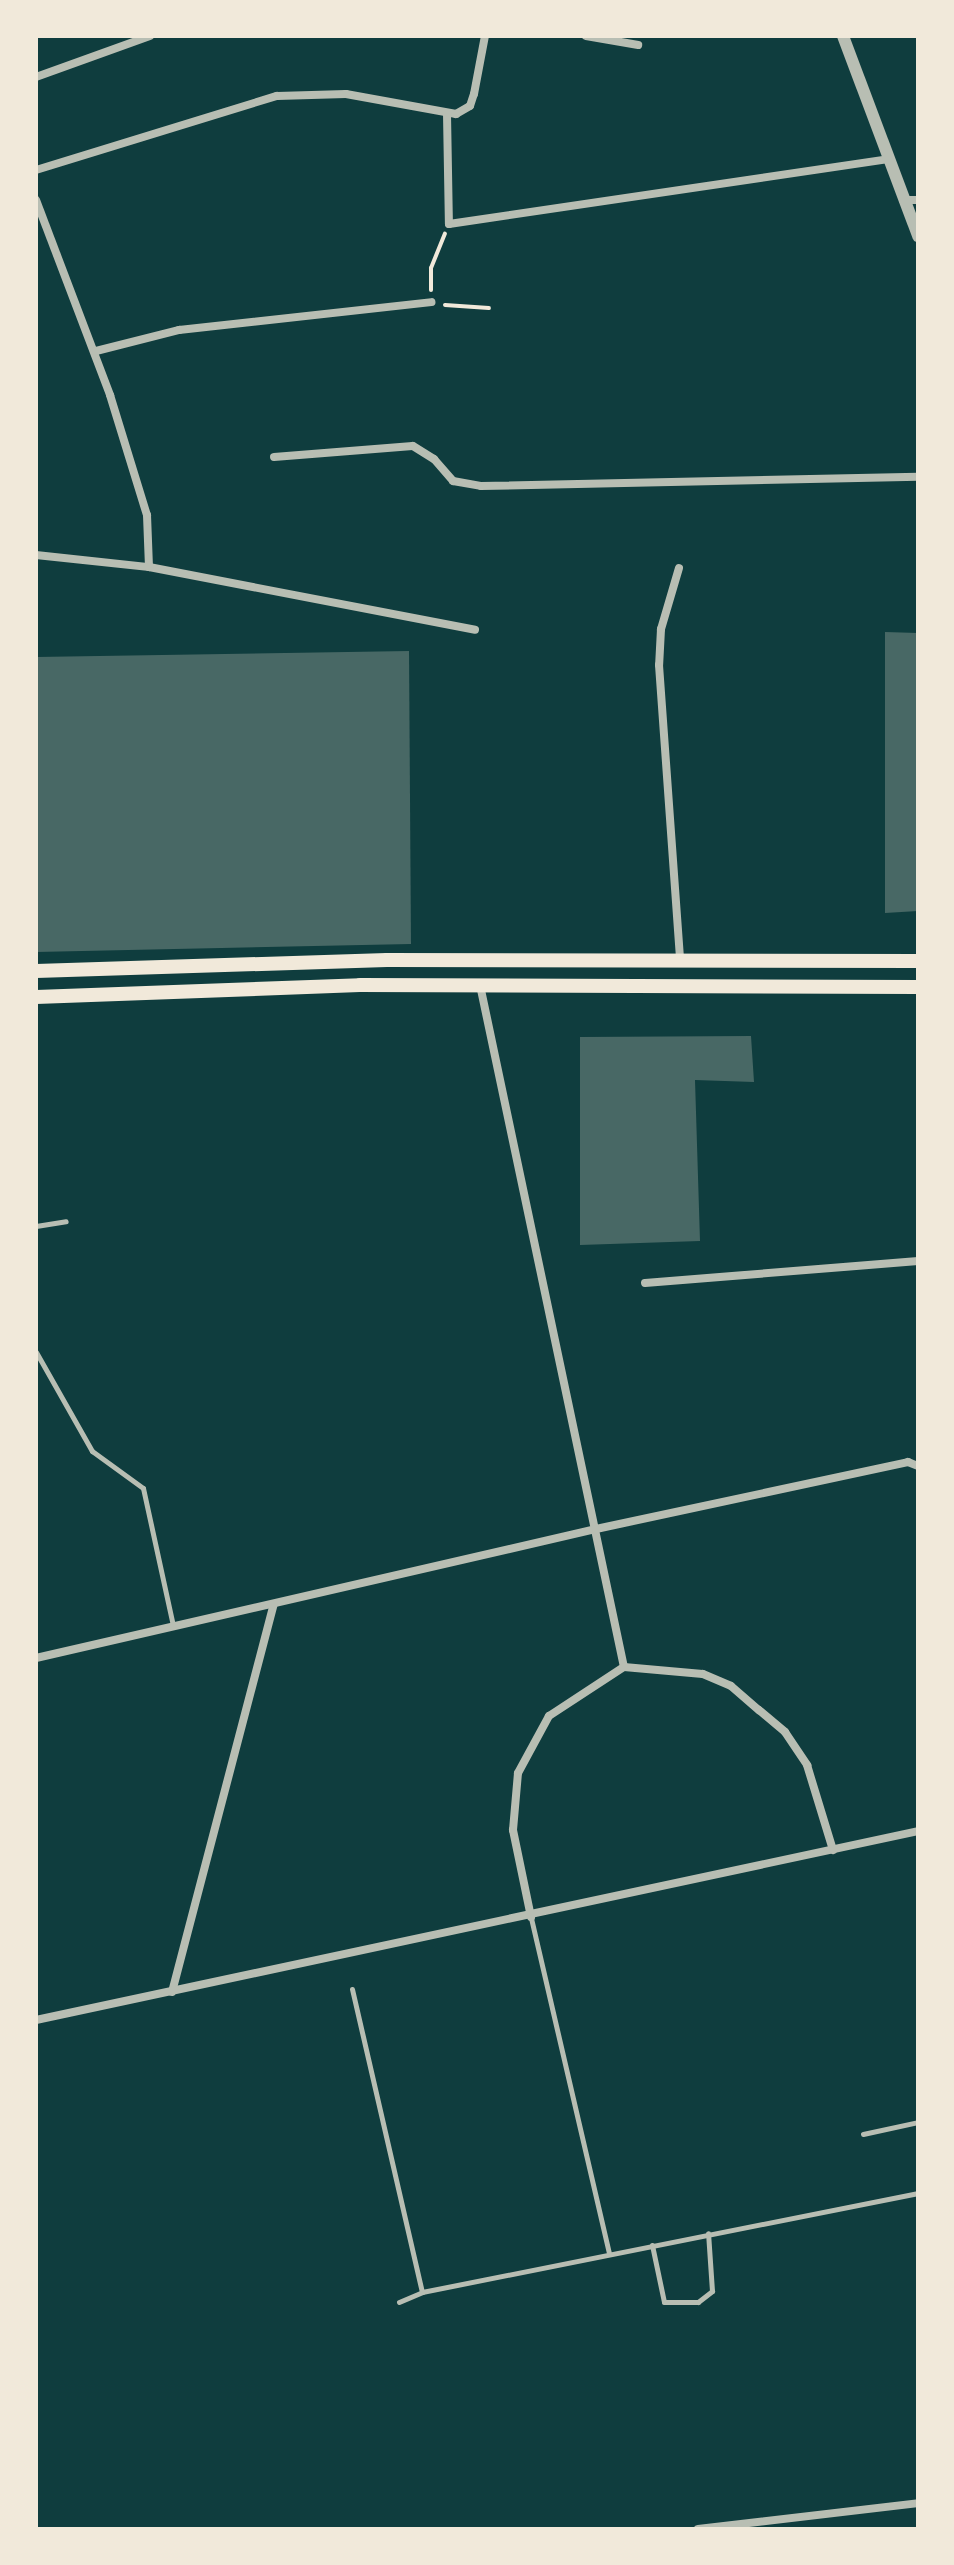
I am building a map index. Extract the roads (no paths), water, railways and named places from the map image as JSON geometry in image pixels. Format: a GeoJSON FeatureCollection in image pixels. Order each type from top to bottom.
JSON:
{"type":"FeatureCollection","features":[{"type":"Feature","properties":{"kind":"main road"},"geometry":{"type":"LineString","coordinates":[[36,971],[680,959],[918,961]]}},
{"type":"Feature","properties":{"kind":"main road"},"geometry":{"type":"LineString","coordinates":[[36,997],[480,985],[918,987]]}},
{"type":"Feature","properties":{"kind":"street"},"geometry":{"type":"LineString","coordinates":[[36,77],[150,36]]}},
{"type":"Feature","properties":{"kind":"street"},"geometry":{"type":"LineString","coordinates":[[36,170],[277,96],[346,94],[392,99],[447,114],[470,106],[485,36]]}},
{"type":"Feature","properties":{"kind":"street"},"geometry":{"type":"LineString","coordinates":[[586,36],[638,45]]}},
{"type":"Feature","properties":{"kind":"street"},"geometry":{"type":"LineString","coordinates":[[843,36],[918,236]]}},
{"type":"Feature","properties":{"kind":"street"},"geometry":{"type":"LineString","coordinates":[[447,114],[449,224],[888,159]]}},
{"type":"Feature","properties":{"kind":"street"},"geometry":{"type":"LineString","coordinates":[[36,200],[96,351],[147,515],[149,567]]}},
{"type":"Feature","properties":{"kind":"street"},"geometry":{"type":"LineString","coordinates":[[903,200],[918,200]]}},
{"type":"Feature","properties":{"kind":"street"},"geometry":{"type":"LineString","coordinates":[[96,351],[179,330],[431,302]]}},
{"type":"Feature","properties":{"kind":"street"},"geometry":{"type":"LineString","coordinates":[[274,457],[413,446],[434,459],[453,481],[481,486],[918,477]]}},
{"type":"Feature","properties":{"kind":"street"},"geometry":{"type":"LineString","coordinates":[[36,555],[149,567],[475,630]]}},
{"type":"Feature","properties":{"kind":"street"},"geometry":{"type":"LineString","coordinates":[[679,568],[661,629],[659,665],[680,959]]}},
{"type":"Feature","properties":{"kind":"street"},"geometry":{"type":"LineString","coordinates":[[480,985],[624,1667]]}},
{"type":"Feature","properties":{"kind":"street"},"geometry":{"type":"LineString","coordinates":[[645,1283],[918,1261]]}},
{"type":"Feature","properties":{"kind":"street"},"geometry":{"type":"LineString","coordinates":[[36,1658],[596,1529],[908,1462],[918,1466]]}},
{"type":"Feature","properties":{"kind":"street"},"geometry":{"type":"LineString","coordinates":[[172,1992],[274,1604]]}},
{"type":"Feature","properties":{"kind":"street"},"geometry":{"type":"LineString","coordinates":[[531,1917],[513,1830],[518,1773],[549,1716],[624,1667],[703,1674],[731,1686],[785,1732],[807,1765],[833,1850]]}},
{"type":"Feature","properties":{"kind":"street"},"geometry":{"type":"LineString","coordinates":[[36,2020],[531,1917],[918,1831]]}},
{"type":"Feature","properties":{"kind":"street"},"geometry":{"type":"LineString","coordinates":[[698,2529],[918,2503]]}},
{"type":"Feature","properties":{"kind":"lane"},"geometry":{"type":"LineString","coordinates":[[36,1226],[66,1221]]}},
{"type":"Feature","properties":{"kind":"lane"},"geometry":{"type":"LineString","coordinates":[[36,1352],[92,1451],[143,1488],[173,1627]]}},
{"type":"Feature","properties":{"kind":"lane"},"geometry":{"type":"LineString","coordinates":[[531,1917],[609,2254]]}},
{"type":"Feature","properties":{"kind":"lane"},"geometry":{"type":"LineString","coordinates":[[352,1989],[422,2292]]}},
{"type":"Feature","properties":{"kind":"lane"},"geometry":{"type":"LineString","coordinates":[[863,2134],[918,2122]]}},
{"type":"Feature","properties":{"kind":"lane"},"geometry":{"type":"LineString","coordinates":[[399,2302],[422,2292],[918,2193]]}},
{"type":"Feature","properties":{"kind":"lane"},"geometry":{"type":"LineString","coordinates":[[652,2245],[664,2302],[698,2302],[712,2291],[708,2233]]}}]}
